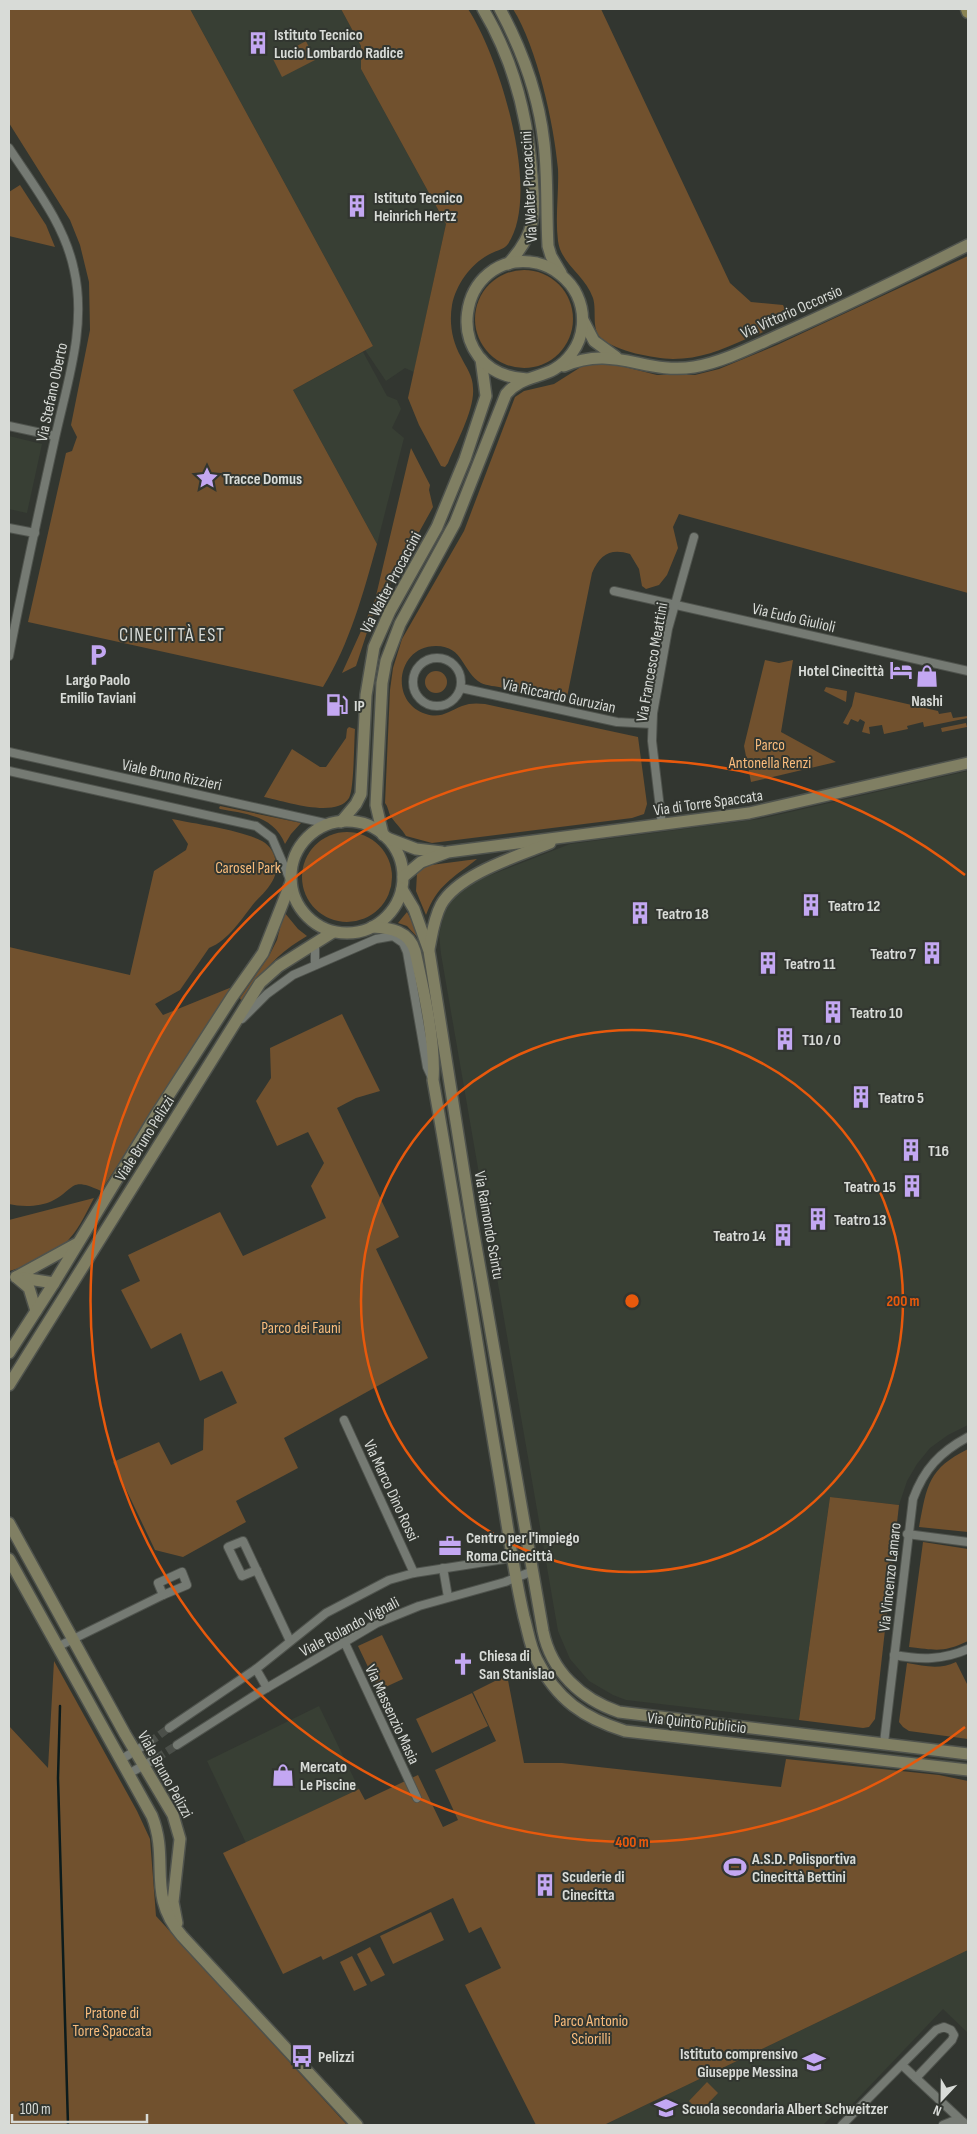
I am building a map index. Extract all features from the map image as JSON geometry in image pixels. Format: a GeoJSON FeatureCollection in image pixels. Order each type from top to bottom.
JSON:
{"type":"FeatureCollection","features":[{"type":"Feature","properties":{"kind":"street","name":"Via Walter Procaccini"},"geometry":{"type":"LineString","coordinates":[[483,9],[497,37],[514,81],[524,118],[531,160],[532,222],[520,250],[508,264]]}},
{"type":"Feature","properties":{"kind":"street","name":"Via Walter Procaccini"},"geometry":{"type":"LineString","coordinates":[[384,836],[376,809],[382,683],[390,646],[402,619],[455,523],[503,398],[516,384],[557,369],[574,351],[580,336],[583,320],[577,296],[551,256],[548,246],[546,160],[537,105],[520,51],[500,9]]}},
{"type":"Feature","properties":{"kind":"street","name":"Via Stefano Oberto"},"geometry":{"type":"LineString","coordinates":[[9,148],[58,226],[76,277],[78,303],[76,337],[9,656]]}},
{"type":"Feature","properties":{"kind":"street","name":"Via Vittorio Occorsio"},"geometry":{"type":"LineString","coordinates":[[557,369],[594,357],[618,358],[642,365],[672,369],[694,367],[712,362],[801,326],[968,246]]}},
{"type":"Feature","properties":{"kind":"street","name":"Via Walter Procaccini"},"geometry":{"type":"LineString","coordinates":[[527,379],[504,375],[488,366],[475,352],[466,324],[468,304],[477,286],[483,279],[490,273],[508,264],[534,262],[543,264],[563,276]]}},
{"type":"Feature","properties":{"kind":"street","name":"Via Vittorio Occorsio"},"geometry":{"type":"LineString","coordinates":[[583,320],[597,344],[618,358]]}},
{"type":"Feature","properties":{"kind":"street","name":"Via Walter Procaccini"},"geometry":{"type":"LineString","coordinates":[[340,822],[356,804],[361,794],[366,695],[374,647],[390,611],[437,527],[465,459],[486,396],[481,359]]}},
{"type":"Feature","properties":{"kind":"street"},"geometry":{"type":"LineString","coordinates":[[9,426],[56,436]]}},
{"type":"Feature","properties":{"kind":"street"},"geometry":{"type":"LineString","coordinates":[[9,528],[34,534]]}},
{"type":"Feature","properties":{"kind":"street","name":"Via Francesco Meattini"},"geometry":{"type":"LineString","coordinates":[[662,824],[652,724],[666,639],[674,604],[694,537]]}},
{"type":"Feature","properties":{"kind":"street","name":"Via Eudo Giulioli"},"geometry":{"type":"LineString","coordinates":[[614,591],[968,670]]}},
{"type":"Feature","properties":{"kind":"street"},"geometry":{"type":"LineString","coordinates":[[432,658],[448,660],[459,672],[461,688],[452,701],[445,705],[429,706],[422,702],[413,689],[414,673],[424,661],[432,658]]}},
{"type":"Feature","properties":{"kind":"street","name":"Via Riccardo Guruzian"},"geometry":{"type":"LineString","coordinates":[[461,688],[618,722],[652,724]]}},
{"type":"Feature","properties":{"kind":"street","name":"Viale Bruno Rizzieri"},"geometry":{"type":"LineString","coordinates":[[9,752],[329,824]]}},
{"type":"Feature","properties":{"kind":"street","name":"Via di Torre Spaccata"},"geometry":{"type":"LineString","coordinates":[[402,883],[421,862],[448,852],[770,810],[968,763]]}},
{"type":"Feature","properties":{"kind":"street","name":"Viale Bruno Rizzieri"},"geometry":{"type":"LineString","coordinates":[[9,771],[256,826],[272,838],[291,882]]}},
{"type":"Feature","properties":{"kind":"street"},"geometry":{"type":"LineString","coordinates":[[340,822],[364,824],[384,836],[398,856],[402,883],[392,910],[372,928],[353,933],[333,932],[315,924],[303,912],[295,898],[291,882],[292,863],[300,846],[314,832],[329,824],[340,822]]}},
{"type":"Feature","properties":{"kind":"street","name":"Via di Torre Spaccata"},"geometry":{"type":"LineString","coordinates":[[384,836],[416,849],[448,852]]}},
{"type":"Feature","properties":{"kind":"street"},"geometry":{"type":"LineString","coordinates":[[428,951],[438,912],[446,896],[454,888],[476,874],[568,836]]}},
{"type":"Feature","properties":{"kind":"street","name":"Viale Bruno Pelizzi"},"geometry":{"type":"LineString","coordinates":[[9,1353],[54,1283],[156,1115],[232,997],[256,964],[270,940],[291,882]]}},
{"type":"Feature","properties":{"kind":"street","name":"Via Raimondo Scintu"},"geometry":{"type":"LineString","coordinates":[[402,883],[414,909],[428,951],[471,1217],[533,1571]]}},
{"type":"Feature","properties":{"kind":"street","name":"Via Raimondo Scintu"},"geometry":{"type":"LineString","coordinates":[[372,928],[388,928],[400,932],[410,940],[414,947],[429,1031],[434,1066],[433,1080],[458,1219],[516,1576]]}},
{"type":"Feature","properties":{"kind":"street","name":"Viale Bruno Pelizzi"},"geometry":{"type":"LineString","coordinates":[[9,1385],[245,1006],[268,974],[333,932]]}},
{"type":"Feature","properties":{"kind":"street","name":"Via Raimondo Scintu"},"geometry":{"type":"LineString","coordinates":[[233,1027],[280,984],[315,965],[384,937],[393,936],[401,941],[407,952],[427,1067],[433,1080]]}},
{"type":"Feature","properties":{"kind":"street"},"geometry":{"type":"LineString","coordinates":[[315,943],[315,965]]}},
{"type":"Feature","properties":{"kind":"street"},"geometry":{"type":"LineString","coordinates":[[232,997],[245,1006]]}},
{"type":"Feature","properties":{"kind":"street"},"geometry":{"type":"LineString","coordinates":[[12,1278],[78,1244]]}},
{"type":"Feature","properties":{"kind":"street"},"geometry":{"type":"LineString","coordinates":[[28,1271],[67,1291]]}},
{"type":"Feature","properties":{"kind":"street"},"geometry":{"type":"LineString","coordinates":[[12,1278],[28,1277],[54,1283]]}},
{"type":"Feature","properties":{"kind":"street"},"geometry":{"type":"LineString","coordinates":[[12,1278],[25,1282],[30,1290],[36,1311]]}},
{"type":"Feature","properties":{"kind":"street","name":"Via Marco Dino Rossi"},"geometry":{"type":"LineString","coordinates":[[344,1420],[414,1573]]}},
{"type":"Feature","properties":{"kind":"street","name":"Via Vincenzo Lamaro"},"geometry":{"type":"LineString","coordinates":[[884,1743],[913,1499],[926,1471],[945,1450],[968,1437]]}},
{"type":"Feature","properties":{"kind":"street","name":"Viale Bruno Pelizzi"},"geometry":{"type":"LineString","coordinates":[[9,1523],[135,1751],[172,1812],[178,1830],[180,1847],[172,1907],[182,1936]]}},
{"type":"Feature","properties":{"kind":"street"},"geometry":{"type":"LineString","coordinates":[[908,1534],[968,1542]]}},
{"type":"Feature","properties":{"kind":"street"},"geometry":{"type":"LineString","coordinates":[[257,1570],[242,1576],[228,1547],[243,1540],[257,1570],[290,1641]]}},
{"type":"Feature","properties":{"kind":"street","name":"Viale Rolando Vignali"},"geometry":{"type":"LineString","coordinates":[[169,1728],[256,1669],[337,1606],[389,1580],[414,1573],[530,1555]]}},
{"type":"Feature","properties":{"kind":"street","name":"Viale Bruno Pelizzi"},"geometry":{"type":"LineString","coordinates":[[9,1559],[152,1816],[157,1828],[160,1852],[161,1898],[167,1916],[182,1936],[357,2125]]}},
{"type":"Feature","properties":{"kind":"street"},"geometry":{"type":"LineString","coordinates":[[443,1568],[448,1597]]}},
{"type":"Feature","properties":{"kind":"street","name":"Viale Rolando Vignali"},"geometry":{"type":"LineString","coordinates":[[177,1745],[344,1641],[402,1612],[448,1597],[505,1582],[516,1576],[533,1571]]}},
{"type":"Feature","properties":{"kind":"street","name":"Via Quinto Publicio"},"geometry":{"type":"LineString","coordinates":[[533,1571],[543,1631],[550,1656],[575,1688],[601,1705],[631,1714],[968,1754]]}},
{"type":"Feature","properties":{"kind":"street","name":"Via Quinto Publicio"},"geometry":{"type":"LineString","coordinates":[[516,1576],[527,1630],[537,1662],[560,1694],[584,1714],[625,1731],[968,1770]]}},
{"type":"Feature","properties":{"kind":"street"},"geometry":{"type":"LineString","coordinates":[[57,1646],[163,1595]]}},
{"type":"Feature","properties":{"kind":"street","name":"Via Massenzio Masia"},"geometry":{"type":"LineString","coordinates":[[344,1641],[417,1798]]}},
{"type":"Feature","properties":{"kind":"street"},"geometry":{"type":"LineString","coordinates":[[894,1655],[935,1659],[951,1656],[968,1648]]}},
{"type":"Feature","properties":{"kind":"street"},"geometry":{"type":"LineString","coordinates":[[256,1669],[267,1688]]}},
{"type":"Feature","properties":{"kind":"street"},"geometry":{"type":"LineString","coordinates":[[120,1760],[150,1742]]}},
{"type":"Feature","properties":{"kind":"street"},"geometry":{"type":"LineString","coordinates":[[873,1758],[882,1751],[884,1743]]}},
{"type":"Feature","properties":{"kind":"street"},"geometry":{"type":"LineString","coordinates":[[128,1774],[157,1758]]}},
{"type":"Feature","properties":{"kind":"street"},"geometry":{"type":"LineString","coordinates":[[842,2125],[939,2028],[945,2027],[951,2030],[954,2035],[952,2040],[916,2078]]}},
{"type":"Feature","properties":{"kind":"street"},"geometry":{"type":"LineString","coordinates":[[902,2065],[964,2121]]}},
{"type":"Feature","properties":{"kind":"street"},"geometry":{"type":"LineString","coordinates":[[943,2125],[950,2121],[964,2121]]}},
{"type":"Feature","properties":{"kind":"shaded area"},"geometry":{"type":"Polygon","coordinates":[[[190,9],[341,9],[361,46],[361,69],[446,224],[414,372],[405,368],[386,381],[365,350],[373,346],[190,9]]]}},
{"type":"Feature","properties":{"kind":"shaded area"},"geometry":{"type":"Polygon","coordinates":[[[363,352],[387,396],[397,400],[401,409],[392,428],[404,438],[377,544],[293,390],[363,352]]]}},
{"type":"Feature","properties":{"kind":"shaded area"},"geometry":{"type":"Polygon","coordinates":[[[9,436],[42,444],[27,513],[9,509],[9,436]]]}},
{"type":"Feature","properties":{"kind":"shaded area"},"geometry":{"type":"Polygon","coordinates":[[[968,771],[968,1425],[948,1435],[930,1448],[917,1464],[907,1481],[899,1505],[830,1497],[799,1720],[626,1700],[589,1681],[570,1659],[558,1631],[441,954],[439,935],[444,914],[452,899],[470,883],[570,844],[760,819],[968,771]]]}},
{"type":"Feature","properties":{"kind":"shaded area","name":"Mercato Le Piscine"},"geometry":{"type":"Polygon","coordinates":[[[319,1706],[359,1789],[246,1843],[207,1761],[319,1706]]]}},
{"type":"Feature","properties":{"kind":"shaded area","name":"Istituto comprensivo Giuseppe Messina"},"geometry":{"type":"Polygon","coordinates":[[[968,1950],[968,2033],[943,2009],[841,2116],[836,2112],[823,2125],[604,2125],[968,1950]]]}},
{"type":"Feature","properties":{"kind":"green space"},"geometry":{"type":"Polygon","coordinates":[[[9,9],[190,9],[373,346],[293,390],[377,544],[361,600],[348,636],[323,687],[28,622],[66,453],[72,451],[77,437],[71,425],[90,330],[89,282],[80,245],[70,220],[9,123],[9,9]]]}},
{"type":"Feature","properties":{"kind":"green space"},"geometry":{"type":"Polygon","coordinates":[[[341,9],[468,9],[480,30],[492,58],[512,125],[518,160],[520,192],[517,221],[508,244],[481,259],[465,276],[460,283],[452,305],[451,325],[453,338],[471,376],[473,396],[464,426],[445,467],[441,466],[419,425],[408,398],[446,224],[361,69],[361,46],[341,9]]]}},
{"type":"Feature","properties":{"kind":"green space"},"geometry":{"type":"Polygon","coordinates":[[[513,9],[601,9],[730,283],[751,302],[783,305],[786,312],[769,328],[728,347],[683,359],[646,356],[626,351],[601,338],[595,325],[593,298],[585,283],[568,263],[560,249],[557,223],[558,169],[553,130],[537,64],[522,25],[513,9]]]}},
{"type":"Feature","properties":{"kind":"green space"},"geometry":{"type":"Polygon","coordinates":[[[306,41],[315,60],[282,77],[273,59],[306,41]]]}},
{"type":"Feature","properties":{"kind":"green space"},"geometry":{"type":"Polygon","coordinates":[[[20,185],[46,225],[55,247],[9,236],[9,192],[20,185]]]}},
{"type":"Feature","properties":{"kind":"green space"},"geometry":{"type":"Polygon","coordinates":[[[968,256],[968,593],[679,514],[673,527],[678,548],[667,575],[659,585],[646,589],[642,586],[639,569],[630,554],[612,552],[603,557],[595,566],[566,702],[481,683],[470,673],[458,655],[445,647],[423,648],[412,655],[402,676],[402,688],[406,699],[414,708],[426,714],[441,715],[467,704],[476,703],[638,737],[647,804],[644,814],[632,818],[432,843],[406,836],[390,815],[385,803],[390,690],[393,668],[402,639],[464,531],[515,397],[524,391],[554,384],[584,365],[601,361],[657,375],[695,375],[719,369],[777,345],[968,256]]]}},
{"type":"Feature","properties":{"kind":"green space"},"geometry":{"type":"Polygon","coordinates":[[[514,270],[534,270],[543,273],[559,284],[570,300],[573,309],[573,329],[570,338],[559,354],[543,365],[534,368],[514,368],[497,360],[483,346],[475,329],[475,309],[483,292],[497,278],[514,270]]]}},
{"type":"Feature","properties":{"kind":"green space"},"geometry":{"type":"Polygon","coordinates":[[[411,448],[430,485],[429,490],[433,507],[372,617],[356,666],[342,673],[375,600],[411,448]]]}},
{"type":"Feature","properties":{"kind":"green space","name":"Parco Antonella Renzi"},"geometry":{"type":"Polygon","coordinates":[[[765,660],[779,663],[793,660],[781,732],[836,762],[751,782],[744,746],[765,660]]]}},
{"type":"Feature","properties":{"kind":"green space"},"geometry":{"type":"Polygon","coordinates":[[[436,671],[444,674],[447,682],[444,690],[436,693],[428,690],[425,682],[428,674],[436,671]]]}},
{"type":"Feature","properties":{"kind":"green space"},"geometry":{"type":"Polygon","coordinates":[[[826,687],[847,691],[846,702],[824,691],[826,687]]]}},
{"type":"Feature","properties":{"kind":"green space"},"geometry":{"type":"Polygon","coordinates":[[[855,692],[938,711],[939,714],[951,712],[953,718],[968,716],[968,718],[924,727],[923,722],[907,726],[908,729],[884,734],[882,725],[869,727],[870,734],[862,732],[865,722],[860,719],[858,722],[851,719],[848,725],[843,723],[852,706],[855,692]]]}},
{"type":"Feature","properties":{"kind":"green space"},"geometry":{"type":"Polygon","coordinates":[[[966,723],[967,727],[942,732],[941,728],[966,723]]]}},
{"type":"Feature","properties":{"kind":"green space"},"geometry":{"type":"Polygon","coordinates":[[[349,727],[355,729],[353,776],[351,793],[349,798],[342,804],[322,808],[309,807],[264,797],[292,749],[320,767],[326,767],[346,738],[349,727]]]}},
{"type":"Feature","properties":{"kind":"green space"},"geometry":{"type":"Polygon","coordinates":[[[220,806],[301,823],[285,844],[274,827],[267,822],[250,815],[220,809],[220,806]]]}},
{"type":"Feature","properties":{"kind":"green space","name":"Carosel Park"},"geometry":{"type":"Polygon","coordinates":[[[172,819],[253,837],[270,847],[275,857],[276,873],[266,891],[223,940],[209,948],[180,990],[155,1004],[163,1015],[232,987],[101,1191],[78,1184],[60,1197],[47,1203],[30,1206],[9,1204],[9,947],[130,975],[154,871],[186,850],[188,844],[172,819]]]}},
{"type":"Feature","properties":{"kind":"green space"},"geometry":{"type":"Polygon","coordinates":[[[347,832],[364,836],[379,845],[388,860],[392,877],[388,894],[379,909],[364,918],[347,922],[330,918],[315,909],[306,894],[302,877],[306,860],[315,845],[330,836],[347,832]]]}},
{"type":"Feature","properties":{"kind":"green space"},"geometry":{"type":"Polygon","coordinates":[[[477,859],[453,877],[441,889],[435,896],[426,915],[416,891],[417,873],[419,870],[431,865],[477,859]]]}},
{"type":"Feature","properties":{"kind":"green space"},"geometry":{"type":"Polygon","coordinates":[[[284,912],[298,929],[307,936],[271,964],[241,1000],[240,998],[269,956],[277,940],[284,912]]]}},
{"type":"Feature","properties":{"kind":"green space"},"geometry":{"type":"Polygon","coordinates":[[[407,912],[418,933],[419,939],[407,926],[398,923],[407,912]]]}},
{"type":"Feature","properties":{"kind":"green space","name":"Parco dei Fauni"},"geometry":{"type":"Polygon","coordinates":[[[342,1014],[380,1091],[356,1098],[337,1108],[399,1237],[376,1249],[428,1358],[284,1438],[298,1468],[236,1501],[246,1522],[183,1557],[155,1550],[113,1462],[159,1442],[171,1465],[203,1450],[204,1419],[237,1403],[222,1371],[200,1381],[181,1333],[151,1349],[121,1290],[140,1281],[128,1255],[220,1212],[243,1256],[326,1218],[311,1186],[324,1163],[308,1132],[277,1146],[256,1101],[271,1078],[270,1048],[342,1014]]]}},
{"type":"Feature","properties":{"kind":"green space"},"geometry":{"type":"Polygon","coordinates":[[[94,1198],[77,1229],[64,1244],[42,1259],[9,1271],[9,1220],[94,1198]]]}},
{"type":"Feature","properties":{"kind":"green space"},"geometry":{"type":"Polygon","coordinates":[[[968,1449],[968,1532],[919,1527],[924,1500],[931,1480],[945,1464],[968,1449]]]}},
{"type":"Feature","properties":{"kind":"green space"},"geometry":{"type":"Polygon","coordinates":[[[830,1497],[899,1505],[875,1719],[869,1727],[863,1728],[799,1720],[830,1497]]]}},
{"type":"Feature","properties":{"kind":"green space"},"geometry":{"type":"Polygon","coordinates":[[[923,1542],[968,1549],[968,1641],[945,1649],[933,1650],[909,1647],[923,1542]]]}},
{"type":"Feature","properties":{"kind":"green space"},"geometry":{"type":"Polygon","coordinates":[[[382,1635],[403,1679],[379,1690],[358,1646],[382,1635]]]}},
{"type":"Feature","properties":{"kind":"green space","name":"Pratone di Torre Spaccata"},"geometry":{"type":"Polygon","coordinates":[[[54,1661],[137,1811],[150,1839],[156,1916],[347,2125],[9,2125],[9,1726],[48,1768],[54,1661]]]}},
{"type":"Feature","properties":{"kind":"green space"},"geometry":{"type":"Polygon","coordinates":[[[956,1662],[968,1686],[968,1739],[909,1731],[903,1727],[899,1722],[907,1663],[938,1667],[956,1662]]]}},
{"type":"Feature","properties":{"kind":"green space","name":"Parco Antonio Sciorilli"},"geometry":{"type":"Polygon","coordinates":[[[507,1675],[524,1763],[562,1763],[781,1787],[786,1759],[939,1775],[968,1781],[968,1950],[604,2125],[536,2125],[465,1985],[501,1968],[481,1927],[469,1933],[453,1898],[323,1960],[321,1956],[283,1974],[223,1853],[359,1789],[365,1800],[418,1775],[443,1827],[458,1820],[435,1770],[496,1741],[473,1692],[507,1675]]]}},
{"type":"Feature","properties":{"kind":"green space"},"geometry":{"type":"Polygon","coordinates":[[[472,1693],[488,1726],[432,1753],[416,1719],[472,1693]]]}},
{"type":"Feature","properties":{"kind":"green space"},"geometry":{"type":"Polygon","coordinates":[[[431,1912],[444,1940],[393,1964],[380,1936],[431,1912]]]}},
{"type":"Feature","properties":{"kind":"green space"},"geometry":{"type":"Polygon","coordinates":[[[370,1947],[385,1975],[371,1982],[357,1954],[370,1947]]]}},
{"type":"Feature","properties":{"kind":"green space"},"geometry":{"type":"Polygon","coordinates":[[[352,1956],[367,1985],[354,1991],[340,1962],[352,1956]]]}},
{"type":"Feature","properties":{"kind":"green space"},"geometry":{"type":"Polygon","coordinates":[[[707,2082],[718,2093],[700,2112],[689,2101],[707,2082]]]}},
{"type":"Feature","properties":{"kind":"waterway"},"geometry":{"type":"LineString","coordinates":[[60,1706],[58,1778],[68,2125]]}},
{"type":"Feature","properties":{"kind":"tunnel"},"geometry":{"type":"LineString","coordinates":[[150,1742],[169,1728]]}},
{"type":"Feature","properties":{"kind":"tunnel"},"geometry":{"type":"LineString","coordinates":[[157,1758],[177,1745]]}},
{"type":"Feature","properties":{"kind":"place","name":"Istituto Tecnico Lucio Lombardo Radice"},"geometry":{"type":"Point","coordinates":[258,43]}},
{"type":"Feature","properties":{"kind":"place","name":"Istituto Tecnico Heinrich Hertz"},"geometry":{"type":"Point","coordinates":[357,206]}},
{"type":"Feature","properties":{"kind":"place","name":"Tracce Domus"},"geometry":{"type":"Point","coordinates":[207,478]}},
{"type":"Feature","properties":{"kind":"place","name":"Largo Paolo Emilio Taviani"},"geometry":{"type":"Point","coordinates":[98,655]}},
{"type":"Feature","properties":{"kind":"place","name":"Hotel Cinecittà"},"geometry":{"type":"Point","coordinates":[901,670]}},
{"type":"Feature","properties":{"kind":"place","name":"Nashi"},"geometry":{"type":"Point","coordinates":[927,676]}},
{"type":"Feature","properties":{"kind":"place","name":"IP"},"geometry":{"type":"Point","coordinates":[337,705]}},
{"type":"Feature","properties":{"kind":"place","name":"Teatro 12"},"geometry":{"type":"Point","coordinates":[811,905]}},
{"type":"Feature","properties":{"kind":"place","name":"Teatro 18"},"geometry":{"type":"Point","coordinates":[640,913]}},
{"type":"Feature","properties":{"kind":"place","name":"Teatro 7"},"geometry":{"type":"Point","coordinates":[932,953]}},
{"type":"Feature","properties":{"kind":"place","name":"Teatro 11"},"geometry":{"type":"Point","coordinates":[768,963]}},
{"type":"Feature","properties":{"kind":"place","name":"Teatro 10"},"geometry":{"type":"Point","coordinates":[833,1012]}},
{"type":"Feature","properties":{"kind":"place","name":"T10 / 0"},"geometry":{"type":"Point","coordinates":[785,1039]}},
{"type":"Feature","properties":{"kind":"place","name":"Teatro 5"},"geometry":{"type":"Point","coordinates":[861,1097]}},
{"type":"Feature","properties":{"kind":"place","name":"T16"},"geometry":{"type":"Point","coordinates":[911,1150]}},
{"type":"Feature","properties":{"kind":"place","name":"Teatro 15"},"geometry":{"type":"Point","coordinates":[912,1186]}},
{"type":"Feature","properties":{"kind":"place","name":"Teatro 13"},"geometry":{"type":"Point","coordinates":[818,1219]}},
{"type":"Feature","properties":{"kind":"place","name":"Teatro 14"},"geometry":{"type":"Point","coordinates":[783,1235]}},
{"type":"Feature","properties":{"kind":"place","name":"Centro per l'impiego Roma Cinecittà"},"geometry":{"type":"Point","coordinates":[450,1546]}},
{"type":"Feature","properties":{"kind":"place","name":"Chiesa di San Stanislao"},"geometry":{"type":"Point","coordinates":[463,1664]}},
{"type":"Feature","properties":{"kind":"place","name":"Mercato Le Piscine"},"geometry":{"type":"Point","coordinates":[283,1775]}},
{"type":"Feature","properties":{"kind":"place","name":"A.S.D. Polisportiva Cinecittà Bettini"},"geometry":{"type":"Point","coordinates":[735,1867]}},
{"type":"Feature","properties":{"kind":"place","name":"Scuderie di Cinecitta"},"geometry":{"type":"Point","coordinates":[545,1885]}},
{"type":"Feature","properties":{"kind":"place","name":"Pelizzi"},"geometry":{"type":"Point","coordinates":[302,2056]}},
{"type":"Feature","properties":{"kind":"place","name":"Istituto comprensivo Giuseppe Messina"},"geometry":{"type":"Point","coordinates":[814,2062]}},
{"type":"Feature","properties":{"kind":"place","name":"Scuola secondaria Albert Schweitzer"},"geometry":{"type":"Point","coordinates":[666,2108]}},
{"type":"Feature","properties":{"kind":"district","name":"CINECITTÀ EST"},"geometry":{"type":"Point","coordinates":[172,634]}}]}
